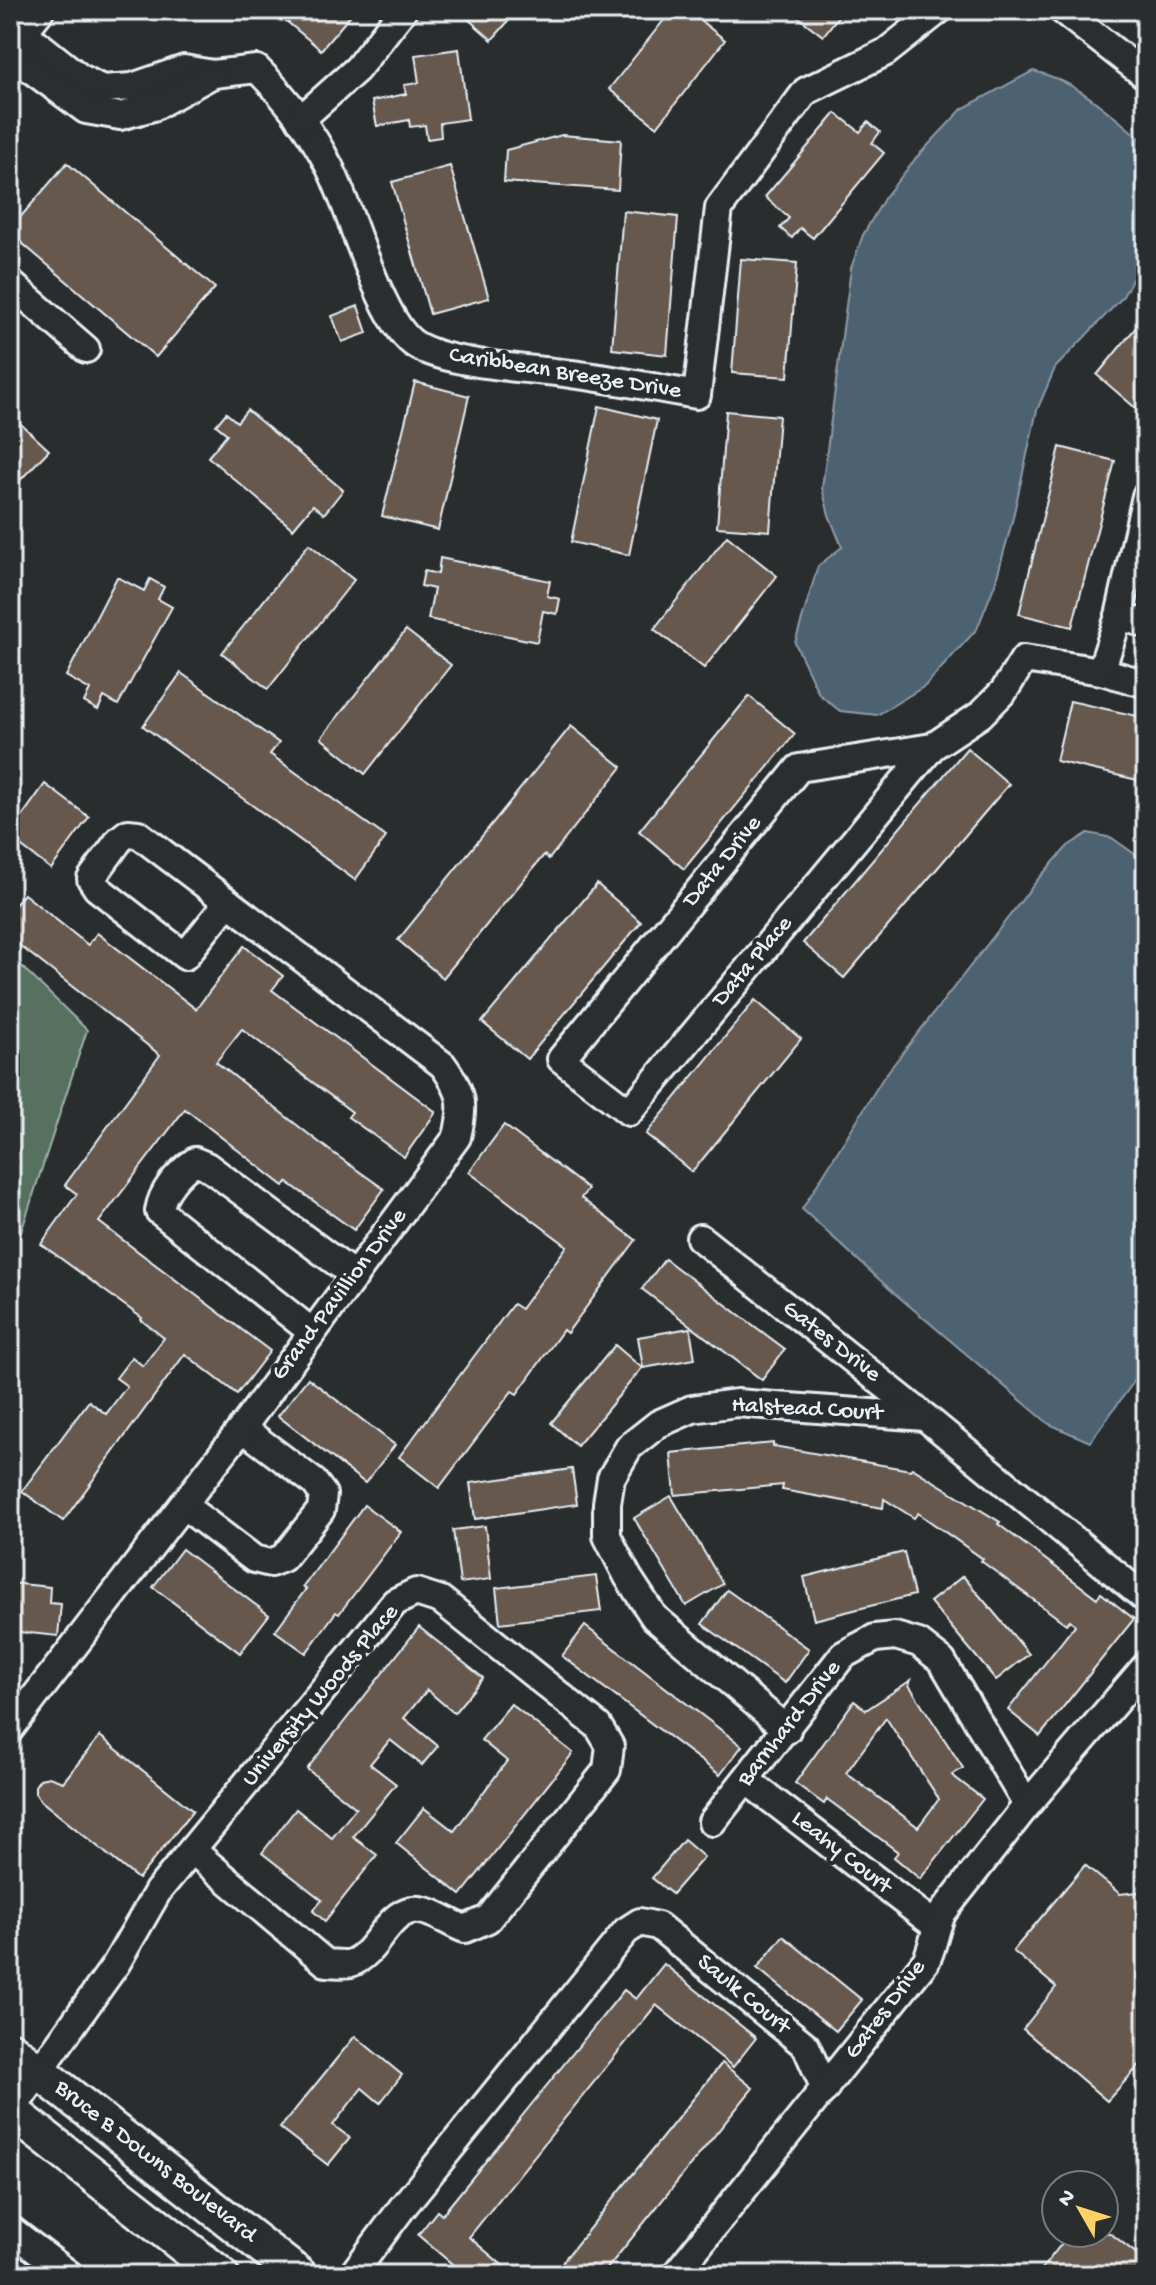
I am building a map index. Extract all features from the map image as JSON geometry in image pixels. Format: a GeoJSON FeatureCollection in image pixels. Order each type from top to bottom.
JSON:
{"type":"FeatureCollection","features":[{"type":"Feature","properties":{"kind":"main road","name":"Bruce B Downs Boulevard"},"geometry":{"type":"LineString","coordinates":[[10,2049],[299,2275]]}},
{"type":"Feature","properties":{"kind":"main road","name":"Bruce B Downs Boulevard"},"geometry":{"type":"LineString","coordinates":[[11,2110],[221,2275]]}},
{"type":"Feature","properties":{"kind":"street"},"geometry":{"type":"LineString","coordinates":[[300,120],[357,69],[403,10]]}},
{"type":"Feature","properties":{"kind":"street","name":"Caribbean Breeze Drive"},"geometry":{"type":"LineString","coordinates":[[17,31],[79,77],[102,89],[132,87],[184,69],[213,74],[257,69],[286,98],[330,166],[374,280],[401,331],[415,345],[446,357],[575,374],[697,395],[719,208],[806,91],[886,52],[939,10]]}},
{"type":"Feature","properties":{"kind":"street"},"geometry":{"type":"LineString","coordinates":[[1062,10],[1146,76]]}},
{"type":"Feature","properties":{"kind":"street"},"geometry":{"type":"LineString","coordinates":[[10,283],[86,349]]}},
{"type":"Feature","properties":{"kind":"street"},"geometry":{"type":"LineString","coordinates":[[1098,670],[1101,671],[1119,616],[1146,496]]}},
{"type":"Feature","properties":{"kind":"street"},"geometry":{"type":"LineString","coordinates":[[1119,616],[1146,624]]}},
{"type":"Feature","properties":{"kind":"street"},"geometry":{"type":"LineString","coordinates":[[932,747],[980,715],[1004,691],[1024,659],[1098,670],[1146,684]]}},
{"type":"Feature","properties":{"kind":"street","name":"Data Drive"},"geometry":{"type":"LineString","coordinates":[[561,1059],[799,768],[932,747]]}},
{"type":"Feature","properties":{"kind":"street","name":"Data Place"},"geometry":{"type":"LineString","coordinates":[[561,1059],[629,1112],[932,747]]}},
{"type":"Feature","properties":{"kind":"street","name":"Grand Pavillion Drive"},"geometry":{"type":"LineString","coordinates":[[10,1729],[242,1428],[457,1137],[462,1116],[460,1088],[443,1065],[228,902],[138,834],[128,833],[120,839],[91,879],[97,888],[185,956],[228,902]]}},
{"type":"Feature","properties":{"kind":"street"},"geometry":{"type":"LineString","coordinates":[[312,1332],[159,1211],[161,1199],[183,1170],[195,1161],[207,1166],[355,1276]]}},
{"type":"Feature","properties":{"kind":"street","name":"Gates Drive"},"geometry":{"type":"LineString","coordinates":[[700,1238],[925,1417],[1146,1599]]}},
{"type":"Feature","properties":{"kind":"street","name":"Halstead Court"},"geometry":{"type":"LineString","coordinates":[[787,1730],[654,1617],[628,1577],[607,1536],[611,1478],[629,1447],[658,1424],[692,1409],[737,1403],[925,1417]]}},
{"type":"Feature","properties":{"kind":"street"},"geometry":{"type":"LineString","coordinates":[[183,1505],[254,1559],[270,1563],[283,1558],[321,1510],[323,1494],[314,1482],[242,1428]]}},
{"type":"Feature","properties":{"kind":"street","name":"University Woods Place"},"geometry":{"type":"LineString","coordinates":[[11,2110],[116,1964],[158,1891],[395,1602],[416,1592],[441,1600],[598,1726],[610,1746],[607,1770],[488,1919],[465,1929],[430,1913],[412,1910],[394,1920],[372,1948],[351,1963],[326,1963],[193,1851]]}},
{"type":"Feature","properties":{"kind":"street","name":"Barnhard Drive"},"geometry":{"type":"LineString","coordinates":[[712,1822],[843,1655],[875,1638],[895,1636],[919,1643],[942,1661],[1027,1805]]}},
{"type":"Feature","properties":{"kind":"street","name":"Gates Drive"},"geometry":{"type":"LineString","coordinates":[[675,2275],[926,1961],[943,1912],[1027,1805],[1146,1666]]}},
{"type":"Feature","properties":{"kind":"street","name":"Leahy Court"},"geometry":{"type":"LineString","coordinates":[[746,1780],[936,1926]]}},
{"type":"Feature","properties":{"kind":"street","name":"Saulk Court"},"geometry":{"type":"LineString","coordinates":[[352,2275],[402,2208],[626,1931],[640,1922],[658,1926],[806,2046],[825,2089]]}},
{"type":"Feature","properties":{"kind":"street"},"geometry":{"type":"LineString","coordinates":[[10,2229],[70,2275]]}},
{"type":"Feature","properties":{"kind":"green space"},"geometry":{"type":"Polygon","coordinates":[[[10,955],[87,1030],[10,1266],[10,955]]]}},
{"type":"Feature","properties":{"kind":"water"},"geometry":{"type":"Polygon","coordinates":[[[1033,71],[1077,89],[1142,140],[1146,147],[1146,255],[1122,298],[1055,368],[1037,410],[1011,526],[995,584],[977,629],[925,686],[877,715],[840,711],[819,694],[795,643],[818,566],[842,547],[822,488],[851,268],[863,235],[885,197],[917,157],[962,109],[1033,71]]]}},
{"type":"Feature","properties":{"kind":"water"},"geometry":{"type":"Polygon","coordinates":[[[1088,833],[1112,838],[1146,862],[1146,1365],[1090,1442],[1049,1424],[893,1292],[802,1209],[883,1078],[1039,878],[1068,846],[1088,833]]]}},
{"type":"Feature","properties":{"kind":"building"},"geometry":{"type":"Polygon","coordinates":[[[273,10],[355,10],[321,50],[273,10]]]}},
{"type":"Feature","properties":{"kind":"building"},"geometry":{"type":"Polygon","coordinates":[[[458,10],[518,10],[492,40],[458,10]]]}},
{"type":"Feature","properties":{"kind":"building"},"geometry":{"type":"Polygon","coordinates":[[[672,10],[710,10],[701,21],[725,40],[657,127],[609,89],[672,10]]]}},
{"type":"Feature","properties":{"kind":"building"},"geometry":{"type":"Polygon","coordinates":[[[789,10],[843,10],[823,36],[789,10]]]}},
{"type":"Feature","properties":{"kind":"building"},"geometry":{"type":"Polygon","coordinates":[[[459,49],[468,119],[440,123],[441,137],[427,139],[425,125],[410,127],[409,120],[377,126],[372,101],[406,94],[404,85],[419,83],[415,55],[459,49]]]}},
{"type":"Feature","properties":{"kind":"building"},"geometry":{"type":"Polygon","coordinates":[[[836,113],[860,132],[868,122],[880,132],[872,143],[884,153],[813,238],[800,228],[792,238],[780,228],[789,218],[765,197],[836,113]]]}},
{"type":"Feature","properties":{"kind":"building"},"geometry":{"type":"Polygon","coordinates":[[[562,135],[621,140],[618,190],[504,182],[506,150],[562,135]]]}},
{"type":"Feature","properties":{"kind":"building"},"geometry":{"type":"Polygon","coordinates":[[[67,163],[215,288],[156,357],[10,233],[10,229],[67,163]]]}},
{"type":"Feature","properties":{"kind":"building"},"geometry":{"type":"Polygon","coordinates":[[[450,166],[489,298],[430,314],[392,182],[450,166]]]}},
{"type":"Feature","properties":{"kind":"building"},"geometry":{"type":"Polygon","coordinates":[[[623,211],[678,217],[667,355],[612,349],[623,211]]]}},
{"type":"Feature","properties":{"kind":"building"},"geometry":{"type":"Polygon","coordinates":[[[741,259],[797,263],[788,377],[732,373],[741,259]]]}},
{"type":"Feature","properties":{"kind":"building"},"geometry":{"type":"Polygon","coordinates":[[[358,306],[367,333],[342,342],[332,316],[358,306]]]}},
{"type":"Feature","properties":{"kind":"building"},"geometry":{"type":"Polygon","coordinates":[[[1146,315],[1146,417],[1097,375],[1146,315]]]}},
{"type":"Feature","properties":{"kind":"building"},"geometry":{"type":"Polygon","coordinates":[[[415,382],[469,396],[438,530],[382,516],[415,382]]]}},
{"type":"Feature","properties":{"kind":"building"},"geometry":{"type":"Polygon","coordinates":[[[599,406],[657,420],[629,555],[571,542],[599,406]]]}},
{"type":"Feature","properties":{"kind":"building"},"geometry":{"type":"Polygon","coordinates":[[[247,410],[343,490],[324,514],[313,505],[293,529],[208,457],[227,434],[216,425],[226,413],[237,422],[247,410]]]}},
{"type":"Feature","properties":{"kind":"building"},"geometry":{"type":"Polygon","coordinates":[[[726,411],[779,416],[770,531],[717,527],[726,411]]]}},
{"type":"Feature","properties":{"kind":"building"},"geometry":{"type":"Polygon","coordinates":[[[10,414],[49,450],[10,491],[10,414]]]}},
{"type":"Feature","properties":{"kind":"building"},"geometry":{"type":"Polygon","coordinates":[[[1060,447],[1115,461],[1072,627],[1019,614],[1060,447]]]}},
{"type":"Feature","properties":{"kind":"building"},"geometry":{"type":"Polygon","coordinates":[[[727,536],[777,576],[704,668],[654,629],[727,536]]]}},
{"type":"Feature","properties":{"kind":"building"},"geometry":{"type":"Polygon","coordinates":[[[309,544],[354,580],[268,689],[222,653],[309,544]]]}},
{"type":"Feature","properties":{"kind":"building"},"geometry":{"type":"Polygon","coordinates":[[[440,558],[550,581],[547,596],[560,599],[557,614],[543,611],[537,642],[428,619],[434,589],[421,586],[424,571],[438,574],[440,558]]]}},
{"type":"Feature","properties":{"kind":"building"},"geometry":{"type":"Polygon","coordinates":[[[117,577],[144,591],[150,579],[164,587],[158,599],[172,607],[118,705],[104,697],[98,710],[84,702],[90,690],[66,676],[117,577]]]}},
{"type":"Feature","properties":{"kind":"building"},"geometry":{"type":"Polygon","coordinates":[[[406,630],[451,665],[365,774],[321,738],[406,630]]]}},
{"type":"Feature","properties":{"kind":"building"},"geometry":{"type":"Polygon","coordinates":[[[181,673],[279,743],[270,754],[386,837],[355,880],[143,726],[181,673]]]}},
{"type":"Feature","properties":{"kind":"building"},"geometry":{"type":"Polygon","coordinates":[[[749,696],[795,734],[684,869],[639,831],[749,696]]]}},
{"type":"Feature","properties":{"kind":"building"},"geometry":{"type":"Polygon","coordinates":[[[1070,701],[1146,718],[1146,782],[1056,761],[1070,701]]]}},
{"type":"Feature","properties":{"kind":"building"},"geometry":{"type":"Polygon","coordinates":[[[571,726],[622,767],[549,859],[544,855],[443,978],[398,940],[571,726]]]}},
{"type":"Feature","properties":{"kind":"building"},"geometry":{"type":"Polygon","coordinates":[[[967,748],[1009,784],[844,978],[803,943],[967,748]]]}},
{"type":"Feature","properties":{"kind":"building"},"geometry":{"type":"Polygon","coordinates":[[[45,784],[89,817],[51,869],[10,838],[10,833],[45,784]]]}},
{"type":"Feature","properties":{"kind":"building"},"geometry":{"type":"Polygon","coordinates":[[[597,884],[641,922],[527,1059],[482,1022],[597,884]]]}},
{"type":"Feature","properties":{"kind":"building"},"geometry":{"type":"Polygon","coordinates":[[[24,894],[88,945],[97,933],[196,1009],[244,946],[283,976],[272,990],[436,1112],[404,1157],[348,1117],[352,1112],[242,1029],[216,1062],[384,1189],[354,1230],[287,1182],[284,1186],[185,1109],[99,1222],[270,1351],[237,1394],[185,1354],[63,1521],[22,1491],[89,1401],[106,1414],[127,1386],[116,1378],[132,1357],[143,1366],[164,1338],[142,1318],[41,1244],[77,1194],[65,1185],[160,1055],[10,938],[10,911],[24,894]]]}},
{"type":"Feature","properties":{"kind":"building"},"geometry":{"type":"Polygon","coordinates":[[[755,1000],[801,1039],[692,1172],[646,1134],[755,1000]]]}},
{"type":"Feature","properties":{"kind":"building"},"geometry":{"type":"Polygon","coordinates":[[[504,1125],[588,1189],[581,1198],[636,1240],[567,1333],[563,1330],[517,1394],[512,1391],[439,1488],[399,1457],[513,1304],[521,1309],[567,1246],[469,1172],[504,1125]]]}},
{"type":"Feature","properties":{"kind":"building"},"geometry":{"type":"Polygon","coordinates":[[[665,1259],[785,1349],[762,1380],[642,1289],[665,1259]]]}},
{"type":"Feature","properties":{"kind":"building"},"geometry":{"type":"Polygon","coordinates":[[[690,1328],[695,1359],[643,1368],[638,1337],[690,1328]]]}},
{"type":"Feature","properties":{"kind":"building"},"geometry":{"type":"Polygon","coordinates":[[[615,1345],[642,1368],[577,1446],[551,1423],[615,1345]]]}},
{"type":"Feature","properties":{"kind":"building"},"geometry":{"type":"Polygon","coordinates":[[[308,1378],[395,1445],[365,1483],[278,1416],[308,1378]]]}},
{"type":"Feature","properties":{"kind":"building"},"geometry":{"type":"Polygon","coordinates":[[[773,1443],[773,1446],[912,1468],[1000,1522],[998,1524],[1097,1598],[1101,1593],[1134,1619],[1040,1736],[1008,1710],[1075,1625],[1070,1620],[1066,1624],[918,1513],[914,1518],[884,1499],[883,1508],[782,1490],[783,1485],[675,1495],[671,1453],[773,1443]]]}},
{"type":"Feature","properties":{"kind":"building"},"geometry":{"type":"Polygon","coordinates":[[[572,1469],[577,1504],[475,1519],[470,1483],[572,1469]]]}},
{"type":"Feature","properties":{"kind":"building"},"geometry":{"type":"Polygon","coordinates":[[[671,1496],[723,1584],[686,1606],[634,1518],[671,1496]]]}},
{"type":"Feature","properties":{"kind":"building"},"geometry":{"type":"Polygon","coordinates":[[[364,1505],[401,1532],[306,1653],[275,1631],[306,1589],[303,1587],[364,1505]]]}},
{"type":"Feature","properties":{"kind":"building"},"geometry":{"type":"Polygon","coordinates":[[[485,1526],[491,1579],[460,1583],[453,1530],[485,1526]]]}},
{"type":"Feature","properties":{"kind":"building"},"geometry":{"type":"Polygon","coordinates":[[[182,1549],[269,1615],[240,1653],[153,1587],[182,1549]]]}},
{"type":"Feature","properties":{"kind":"building"},"geometry":{"type":"Polygon","coordinates":[[[904,1552],[914,1595],[814,1620],[804,1577],[904,1552]]]}},
{"type":"Feature","properties":{"kind":"building"},"geometry":{"type":"Polygon","coordinates":[[[596,1576],[601,1611],[500,1623],[496,1588],[596,1576]]]}},
{"type":"Feature","properties":{"kind":"building"},"geometry":{"type":"Polygon","coordinates":[[[963,1576],[1029,1654],[996,1680],[930,1602],[963,1576]]]}},
{"type":"Feature","properties":{"kind":"building"},"geometry":{"type":"Polygon","coordinates":[[[10,1583],[50,1587],[49,1603],[61,1604],[58,1636],[10,1631],[10,1583]]]}},
{"type":"Feature","properties":{"kind":"building"},"geometry":{"type":"Polygon","coordinates":[[[727,1590],[809,1649],[785,1683],[702,1624],[727,1590]]]}},
{"type":"Feature","properties":{"kind":"building"},"geometry":{"type":"Polygon","coordinates":[[[585,1626],[742,1746],[720,1775],[562,1656],[585,1626]]]}},
{"type":"Feature","properties":{"kind":"building"},"geometry":{"type":"Polygon","coordinates":[[[419,1627],[483,1678],[454,1713],[427,1690],[404,1718],[438,1746],[422,1765],[390,1740],[370,1764],[396,1784],[353,1837],[377,1855],[325,1921],[313,1911],[322,1900],[262,1853],[296,1809],[332,1838],[356,1808],[307,1769],[419,1627]]]}},
{"type":"Feature","properties":{"kind":"building"},"geometry":{"type":"Polygon","coordinates":[[[911,1680],[909,1685],[963,1768],[952,1775],[983,1799],[920,1879],[894,1857],[898,1852],[827,1799],[824,1804],[795,1783],[854,1701],[866,1710],[911,1680]],[[886,1718],[846,1773],[918,1827],[939,1799],[886,1718]]]}},
{"type":"Feature","properties":{"kind":"building"},"geometry":{"type":"Polygon","coordinates":[[[511,1704],[573,1753],[461,1895],[396,1843],[424,1808],[454,1831],[507,1761],[481,1740],[511,1704]]]}},
{"type":"Feature","properties":{"kind":"building"},"geometry":{"type":"Polygon","coordinates":[[[100,1736],[193,1811],[138,1879],[35,1793],[40,1779],[49,1777],[63,1782],[100,1736]]]}},
{"type":"Feature","properties":{"kind":"building"},"geometry":{"type":"Polygon","coordinates":[[[684,1840],[704,1857],[672,1894],[652,1878],[684,1840]]]}},
{"type":"Feature","properties":{"kind":"building"},"geometry":{"type":"Polygon","coordinates":[[[1085,1865],[1120,1894],[1146,1891],[1146,2058],[1107,2101],[1023,2029],[1056,1987],[1013,1951],[1085,1865]]]}},
{"type":"Feature","properties":{"kind":"building"},"geometry":{"type":"Polygon","coordinates":[[[783,1936],[862,2000],[836,2031],[757,1968],[783,1936]]]}},
{"type":"Feature","properties":{"kind":"building"},"geometry":{"type":"Polygon","coordinates":[[[664,1964],[756,2038],[733,2067],[656,2005],[469,2237],[514,2275],[465,2275],[418,2235],[437,2211],[442,2215],[624,1990],[636,1999],[664,1964]]]}},
{"type":"Feature","properties":{"kind":"building"},"geometry":{"type":"Polygon","coordinates":[[[355,2036],[402,2075],[380,2103],[362,2088],[333,2125],[350,2138],[328,2165],[280,2128],[355,2036]]]}},
{"type":"Feature","properties":{"kind":"building"},"geometry":{"type":"Polygon","coordinates":[[[722,2063],[753,2088],[602,2275],[552,2275],[722,2063]]]}},
{"type":"Feature","properties":{"kind":"building"},"geometry":{"type":"Polygon","coordinates":[[[1120,2241],[1146,2261],[1146,2275],[1037,2275],[1057,2249],[1120,2249],[1120,2241]]]}}]}
